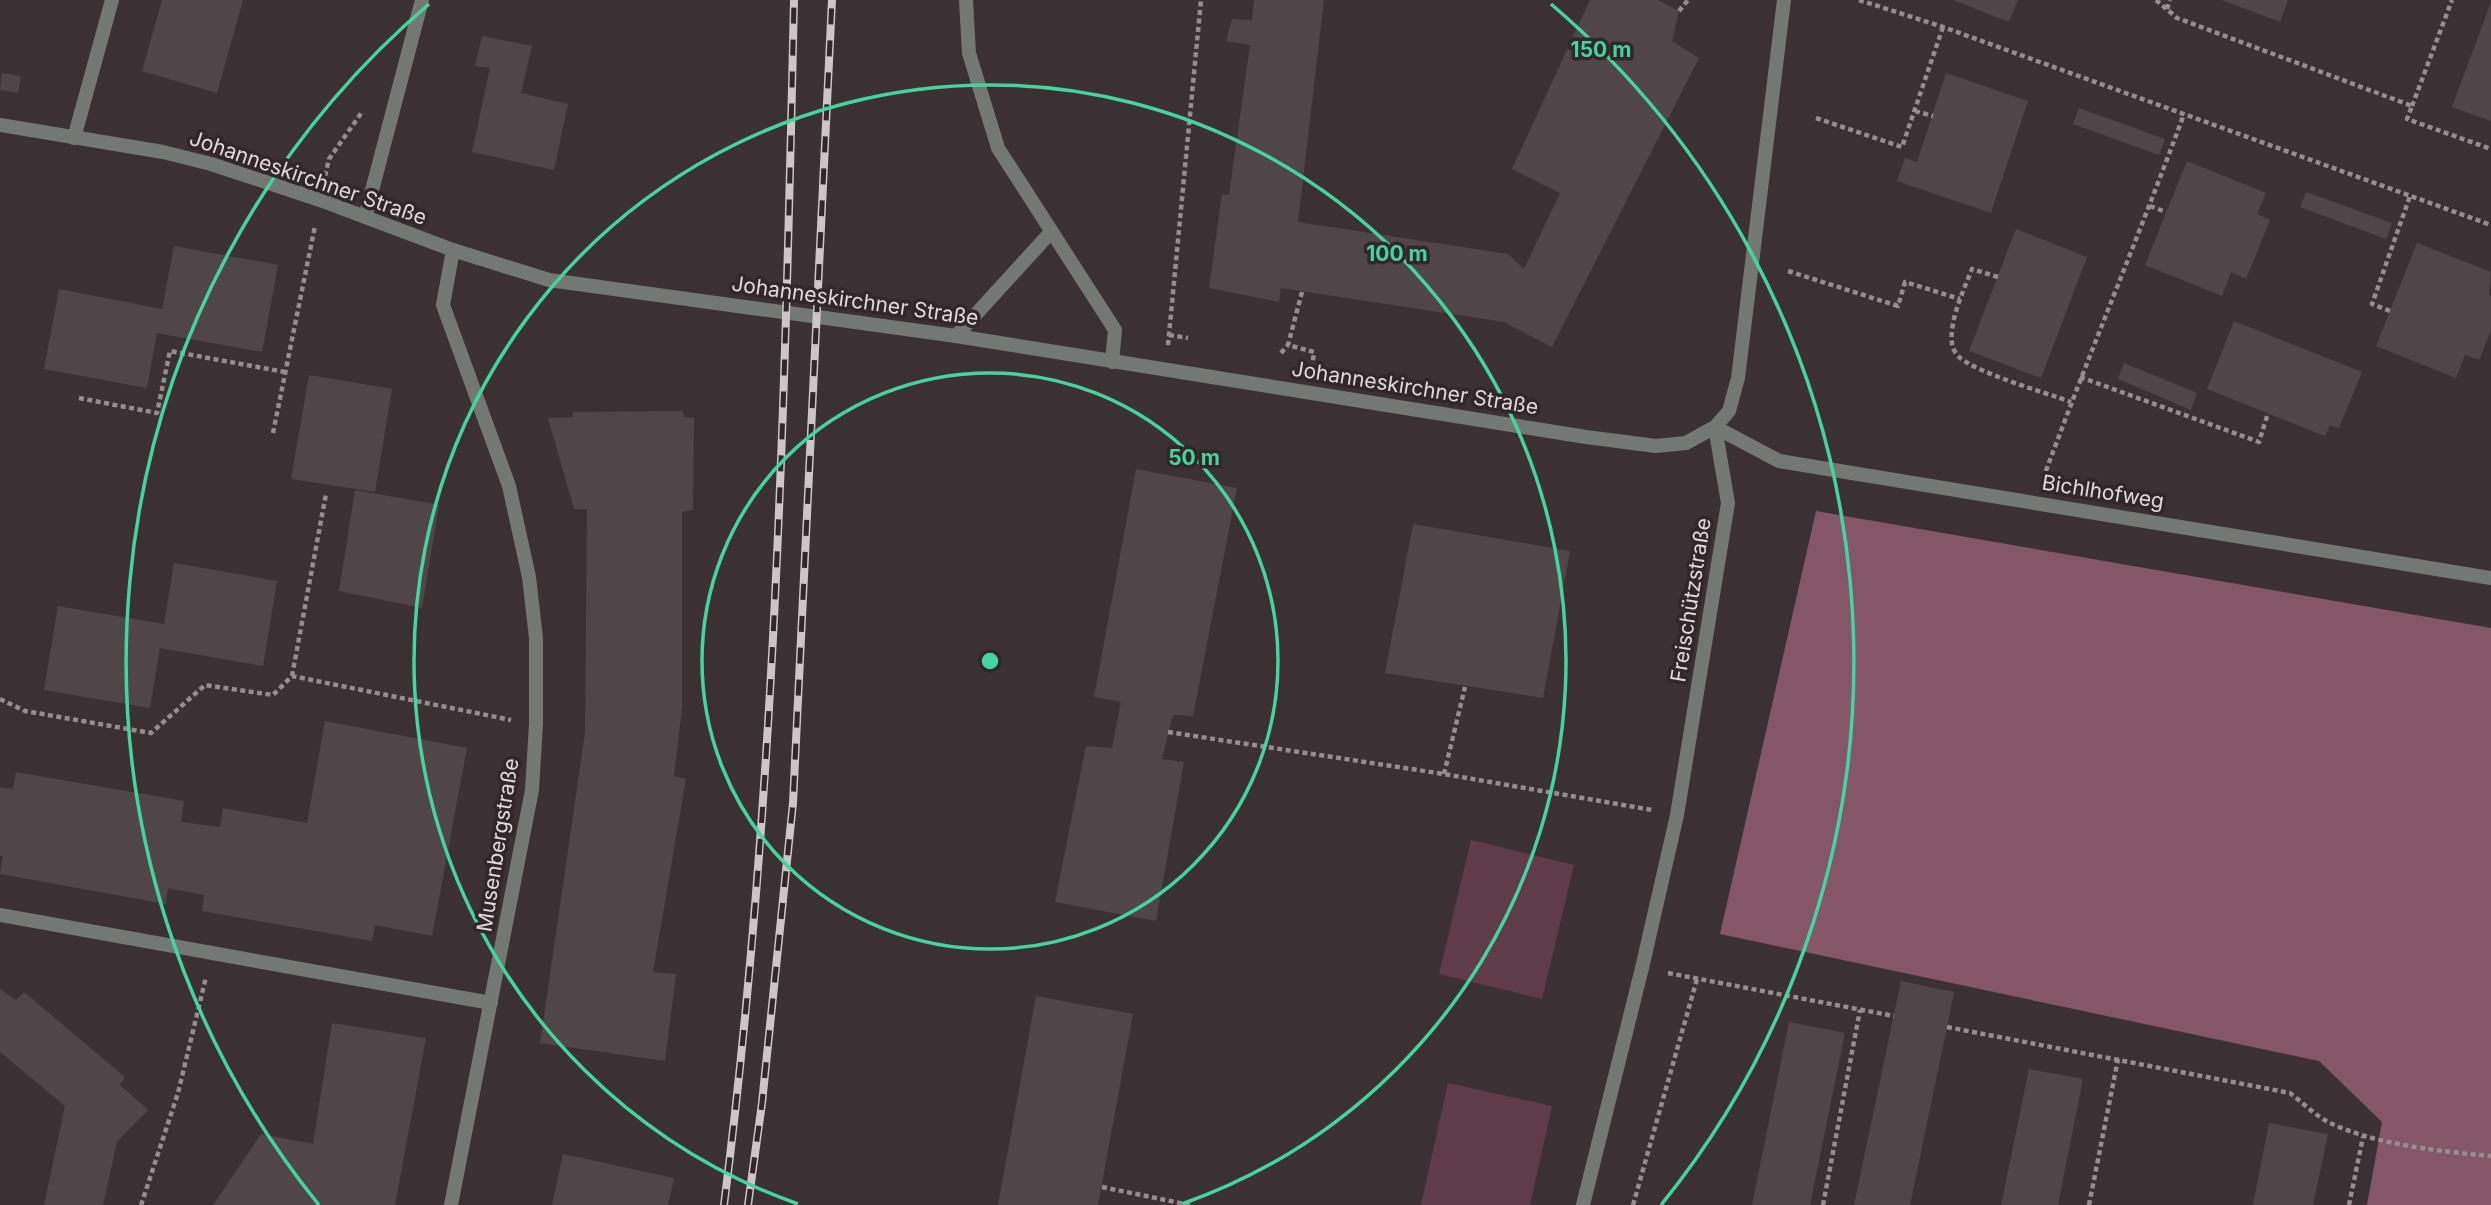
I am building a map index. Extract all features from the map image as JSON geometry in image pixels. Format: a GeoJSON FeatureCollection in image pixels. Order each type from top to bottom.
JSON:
{"type":"FeatureCollection","features":[{"type":"Feature","properties":{"kind":"street"},"geometry":{"type":"LineString","coordinates":[[74,138],[112,0]]}},
{"type":"Feature","properties":{"kind":"street"},"geometry":{"type":"LineString","coordinates":[[365,217],[422,0]]}},
{"type":"Feature","properties":{"kind":"street"},"geometry":{"type":"LineString","coordinates":[[966,0],[969,53],[999,148],[1115,330],[1112,362]]}},
{"type":"Feature","properties":{"kind":"street"},"geometry":{"type":"LineString","coordinates":[[1715,427],[1729,411],[1738,378],[1784,0]]}},
{"type":"Feature","properties":{"kind":"street","name":"Johanneskirchner Straße"},"geometry":{"type":"LineString","coordinates":[[0,125],[163,152],[211,164],[453,250],[549,279],[956,337],[1656,446],[1686,443],[1715,427]]}},
{"type":"Feature","properties":{"kind":"street"},"geometry":{"type":"LineString","coordinates":[[956,337],[1051,232]]}},
{"type":"Feature","properties":{"kind":"street","name":"Musenbergstraße"},"geometry":{"type":"LineString","coordinates":[[451,1205],[532,790],[536,724],[536,638],[529,577],[509,486],[443,305],[453,250]]}},
{"type":"Feature","properties":{"kind":"street","name":"Bichlhofweg"},"geometry":{"type":"LineString","coordinates":[[1715,427],[1779,461],[2491,578]]}},
{"type":"Feature","properties":{"kind":"street","name":"Freischützstraße"},"geometry":{"type":"LineString","coordinates":[[1583,1205],[1677,814],[1728,503],[1715,427]]}},
{"type":"Feature","properties":{"kind":"street"},"geometry":{"type":"LineString","coordinates":[[0,915],[491,1003]]}},
{"type":"Feature","properties":{"kind":"path"},"geometry":{"type":"LineString","coordinates":[[1166,370],[1201,0]]}},
{"type":"Feature","properties":{"kind":"path"},"geometry":{"type":"LineString","coordinates":[[1679,10],[1688,0]]}},
{"type":"Feature","properties":{"kind":"path"},"geometry":{"type":"LineString","coordinates":[[1859,0],[1943,27],[2491,225]]}},
{"type":"Feature","properties":{"kind":"path"},"geometry":{"type":"LineString","coordinates":[[2156,0],[2177,18],[2412,106]]}},
{"type":"Feature","properties":{"kind":"path"},"geometry":{"type":"LineString","coordinates":[[2167,9],[2170,0]]}},
{"type":"Feature","properties":{"kind":"path"},"geometry":{"type":"LineString","coordinates":[[2452,0],[2407,119],[2491,149]]}},
{"type":"Feature","properties":{"kind":"path"},"geometry":{"type":"LineString","coordinates":[[1816,118],[1902,147],[1943,27]]}},
{"type":"Feature","properties":{"kind":"path"},"geometry":{"type":"LineString","coordinates":[[1914,111],[1933,116]]}},
{"type":"Feature","properties":{"kind":"path"},"geometry":{"type":"LineString","coordinates":[[2035,502],[2080,377],[2150,206],[2184,114]]}},
{"type":"Feature","properties":{"kind":"path"},"geometry":{"type":"LineString","coordinates":[[2390,311],[2372,304],[2410,196]]}},
{"type":"Feature","properties":{"kind":"path"},"geometry":{"type":"LineString","coordinates":[[2150,206],[2166,212]]}},
{"type":"Feature","properties":{"kind":"path"},"geometry":{"type":"LineString","coordinates":[[1998,277],[1972,269],[1952,330],[1952,344],[1957,355],[1973,366],[2071,402]]}},
{"type":"Feature","properties":{"kind":"path"},"geometry":{"type":"LineString","coordinates":[[1788,271],[1898,306],[1905,282],[1960,299]]}},
{"type":"Feature","properties":{"kind":"path"},"geometry":{"type":"LineString","coordinates":[[1281,353],[1288,345],[1302,292]]}},
{"type":"Feature","properties":{"kind":"path"},"geometry":{"type":"LineString","coordinates":[[1169,335],[1188,338]]}},
{"type":"Feature","properties":{"kind":"path"},"geometry":{"type":"LineString","coordinates":[[1288,345],[1314,352],[1310,393]]}},
{"type":"Feature","properties":{"kind":"path"},"geometry":{"type":"LineString","coordinates":[[79,398],[157,413],[170,351],[285,372]]}},
{"type":"Feature","properties":{"kind":"path"},"geometry":{"type":"LineString","coordinates":[[2080,377],[2259,442],[2268,413]]}},
{"type":"Feature","properties":{"kind":"path"},"geometry":{"type":"LineString","coordinates":[[0,699],[25,710],[151,733],[205,685],[273,695],[292,676],[326,494]]}},
{"type":"Feature","properties":{"kind":"path"},"geometry":{"type":"LineString","coordinates":[[292,676],[536,724]]}},
{"type":"Feature","properties":{"kind":"path"},"geometry":{"type":"LineString","coordinates":[[1444,774],[1465,687]]}},
{"type":"Feature","properties":{"kind":"path"},"geometry":{"type":"LineString","coordinates":[[1168,732],[1444,774],[1677,814]]}},
{"type":"Feature","properties":{"kind":"path"},"geometry":{"type":"LineString","coordinates":[[141,1205],[178,1093],[212,953]]}},
{"type":"Feature","properties":{"kind":"path"},"geometry":{"type":"LineString","coordinates":[[1642,968],[1894,1017]]}},
{"type":"Feature","properties":{"kind":"path"},"geometry":{"type":"LineString","coordinates":[[1633,1205],[1697,979]]}},
{"type":"Feature","properties":{"kind":"path"},"geometry":{"type":"LineString","coordinates":[[1823,1205],[1860,1010]]}},
{"type":"Feature","properties":{"kind":"path"},"geometry":{"type":"LineString","coordinates":[[1947,1027],[2290,1093],[2326,1121],[2363,1137],[2447,1152],[2491,1156]]}},
{"type":"Feature","properties":{"kind":"path"},"geometry":{"type":"LineString","coordinates":[[2089,1205],[2118,1059]]}},
{"type":"Feature","properties":{"kind":"path"},"geometry":{"type":"LineString","coordinates":[[2349,1205],[2363,1137]]}},
{"type":"Feature","properties":{"kind":"path"},"geometry":{"type":"LineString","coordinates":[[1101,1187],[1190,1205]]}},
{"type":"Feature","properties":{"kind":"shaded area"},"geometry":{"type":"Polygon","coordinates":[[[1816,511],[2491,628],[2491,1205],[2367,1205],[2382,1122],[2319,1061],[1720,934],[1816,511]]]}},
{"type":"Feature","properties":{"kind":"shaded area"},"geometry":{"type":"Polygon","coordinates":[[[1471,840],[1574,865],[1542,999],[1439,974],[1471,840]]]}},
{"type":"Feature","properties":{"kind":"shaded area"},"geometry":{"type":"Polygon","coordinates":[[[1448,1083],[1552,1106],[1530,1205],[1421,1205],[1448,1083]]]}},
{"type":"Feature","properties":{"kind":"building"},"geometry":{"type":"Polygon","coordinates":[[[162,0],[243,0],[217,93],[142,71],[162,0]]]}},
{"type":"Feature","properties":{"kind":"building"},"geometry":{"type":"Polygon","coordinates":[[[1254,0],[1324,0],[1298,222],[1508,254],[1524,269],[1560,193],[1512,169],[1590,0],[1658,0],[1679,11],[1672,41],[1699,58],[1552,347],[1504,322],[1281,288],[1279,302],[1209,288],[1222,194],[1229,195],[1250,45],[1226,41],[1232,19],[1252,20],[1254,0]]]}},
{"type":"Feature","properties":{"kind":"building"},"geometry":{"type":"Polygon","coordinates":[[[1953,0],[2018,0],[2009,22],[1953,0]]]}},
{"type":"Feature","properties":{"kind":"building"},"geometry":{"type":"Polygon","coordinates":[[[2222,0],[2288,0],[2280,22],[2222,0]]]}},
{"type":"Feature","properties":{"kind":"building"},"geometry":{"type":"Polygon","coordinates":[[[2491,2],[2491,121],[2452,107],[2491,2]]]}},
{"type":"Feature","properties":{"kind":"building"},"geometry":{"type":"Polygon","coordinates":[[[482,36],[532,46],[521,93],[568,104],[554,170],[472,152],[490,68],[475,66],[482,36]]]}},
{"type":"Feature","properties":{"kind":"building"},"geometry":{"type":"Polygon","coordinates":[[[2,73],[21,76],[18,93],[0,90],[2,73]]]}},
{"type":"Feature","properties":{"kind":"building"},"geometry":{"type":"Polygon","coordinates":[[[1946,73],[2028,101],[1991,213],[1897,181],[1905,158],[1917,162],[1946,73]]]}},
{"type":"Feature","properties":{"kind":"building"},"geometry":{"type":"Polygon","coordinates":[[[2079,108],[2165,139],[2159,155],[2073,124],[2079,108]]]}},
{"type":"Feature","properties":{"kind":"building"},"geometry":{"type":"Polygon","coordinates":[[[2187,161],[2266,193],[2257,214],[2270,220],[2246,279],[2231,272],[2222,296],[2145,265],[2187,161]]]}},
{"type":"Feature","properties":{"kind":"building"},"geometry":{"type":"Polygon","coordinates":[[[2306,192],[2392,223],[2386,239],[2300,207],[2306,192]]]}},
{"type":"Feature","properties":{"kind":"building"},"geometry":{"type":"Polygon","coordinates":[[[2016,229],[2087,257],[2041,378],[1969,351],[2016,229]]]}},
{"type":"Feature","properties":{"kind":"building"},"geometry":{"type":"Polygon","coordinates":[[[2417,243],[2491,272],[2491,331],[2479,360],[2465,355],[2456,378],[2376,346],[2417,243]]]}},
{"type":"Feature","properties":{"kind":"building"},"geometry":{"type":"Polygon","coordinates":[[[174,246],[278,265],[262,352],[157,333],[147,388],[44,369],[59,289],[162,309],[174,246]]]}},
{"type":"Feature","properties":{"kind":"building"},"geometry":{"type":"Polygon","coordinates":[[[2234,321],[2362,372],[2339,428],[2330,425],[2325,436],[2207,389],[2234,321]]]}},
{"type":"Feature","properties":{"kind":"building"},"geometry":{"type":"Polygon","coordinates":[[[2124,363],[2197,393],[2191,410],[2118,379],[2124,363]]]}},
{"type":"Feature","properties":{"kind":"building"},"geometry":{"type":"Polygon","coordinates":[[[309,375],[392,389],[375,492],[291,479],[309,375]]]}},
{"type":"Feature","properties":{"kind":"building"},"geometry":{"type":"Polygon","coordinates":[[[683,411],[684,417],[694,418],[693,510],[682,512],[682,708],[674,776],[686,779],[653,972],[676,974],[665,1061],[540,1043],[585,733],[587,509],[574,509],[548,418],[573,417],[573,412],[683,411]]]}},
{"type":"Feature","properties":{"kind":"building"},"geometry":{"type":"Polygon","coordinates":[[[1136,469],[1237,488],[1193,716],[1173,715],[1162,759],[1184,762],[1156,921],[1055,902],[1086,746],[1112,748],[1121,702],[1094,697],[1136,469]]]}},
{"type":"Feature","properties":{"kind":"building"},"geometry":{"type":"Polygon","coordinates":[[[355,490],[439,505],[422,608],[339,591],[355,490]]]}},
{"type":"Feature","properties":{"kind":"building"},"geometry":{"type":"Polygon","coordinates":[[[1413,524],[1570,551],[1543,698],[1385,673],[1413,524]]]}},
{"type":"Feature","properties":{"kind":"building"},"geometry":{"type":"Polygon","coordinates":[[[174,563],[277,581],[263,666],[160,648],[150,708],[44,690],[58,606],[164,624],[174,563]]]}},
{"type":"Feature","properties":{"kind":"building"},"geometry":{"type":"Polygon","coordinates":[[[325,721],[467,748],[432,936],[375,925],[372,941],[202,911],[204,895],[168,888],[166,904],[0,874],[3,856],[0,856],[0,787],[13,789],[16,772],[184,801],[181,822],[220,827],[223,808],[307,823],[325,721]]]}},
{"type":"Feature","properties":{"kind":"building"},"geometry":{"type":"Polygon","coordinates":[[[1901,981],[1954,992],[1910,1205],[1854,1205],[1901,981]]]}},
{"type":"Feature","properties":{"kind":"building"},"geometry":{"type":"Polygon","coordinates":[[[0,989],[16,1000],[24,992],[125,1077],[120,1085],[148,1110],[117,1142],[103,1205],[44,1205],[65,1106],[0,1052],[0,989]]]}},
{"type":"Feature","properties":{"kind":"building"},"geometry":{"type":"Polygon","coordinates":[[[1036,996],[1133,1014],[1098,1205],[998,1205],[1036,996]]]}},
{"type":"Feature","properties":{"kind":"building"},"geometry":{"type":"Polygon","coordinates":[[[1789,1022],[1845,1033],[1810,1205],[1752,1205],[1789,1022]]]}},
{"type":"Feature","properties":{"kind":"building"},"geometry":{"type":"Polygon","coordinates":[[[332,1023],[426,1038],[395,1205],[213,1205],[261,1134],[313,1144],[332,1023]]]}},
{"type":"Feature","properties":{"kind":"building"},"geometry":{"type":"Polygon","coordinates":[[[2029,1069],[2083,1079],[2058,1205],[2001,1205],[2029,1069]]]}},
{"type":"Feature","properties":{"kind":"building"},"geometry":{"type":"Polygon","coordinates":[[[2269,1123],[2328,1134],[2313,1205],[2253,1205],[2269,1123]]]}},
{"type":"Feature","properties":{"kind":"building"},"geometry":{"type":"Polygon","coordinates":[[[563,1154],[674,1178],[668,1205],[552,1205],[563,1154]]]}},
{"type":"Feature","properties":{"kind":"railway"},"geometry":{"type":"LineString","coordinates":[[724,1205],[755,904],[775,603],[794,0]]}},
{"type":"Feature","properties":{"kind":"railway"},"geometry":{"type":"LineString","coordinates":[[748,1205],[762,1103],[793,803],[832,0]]}}]}
